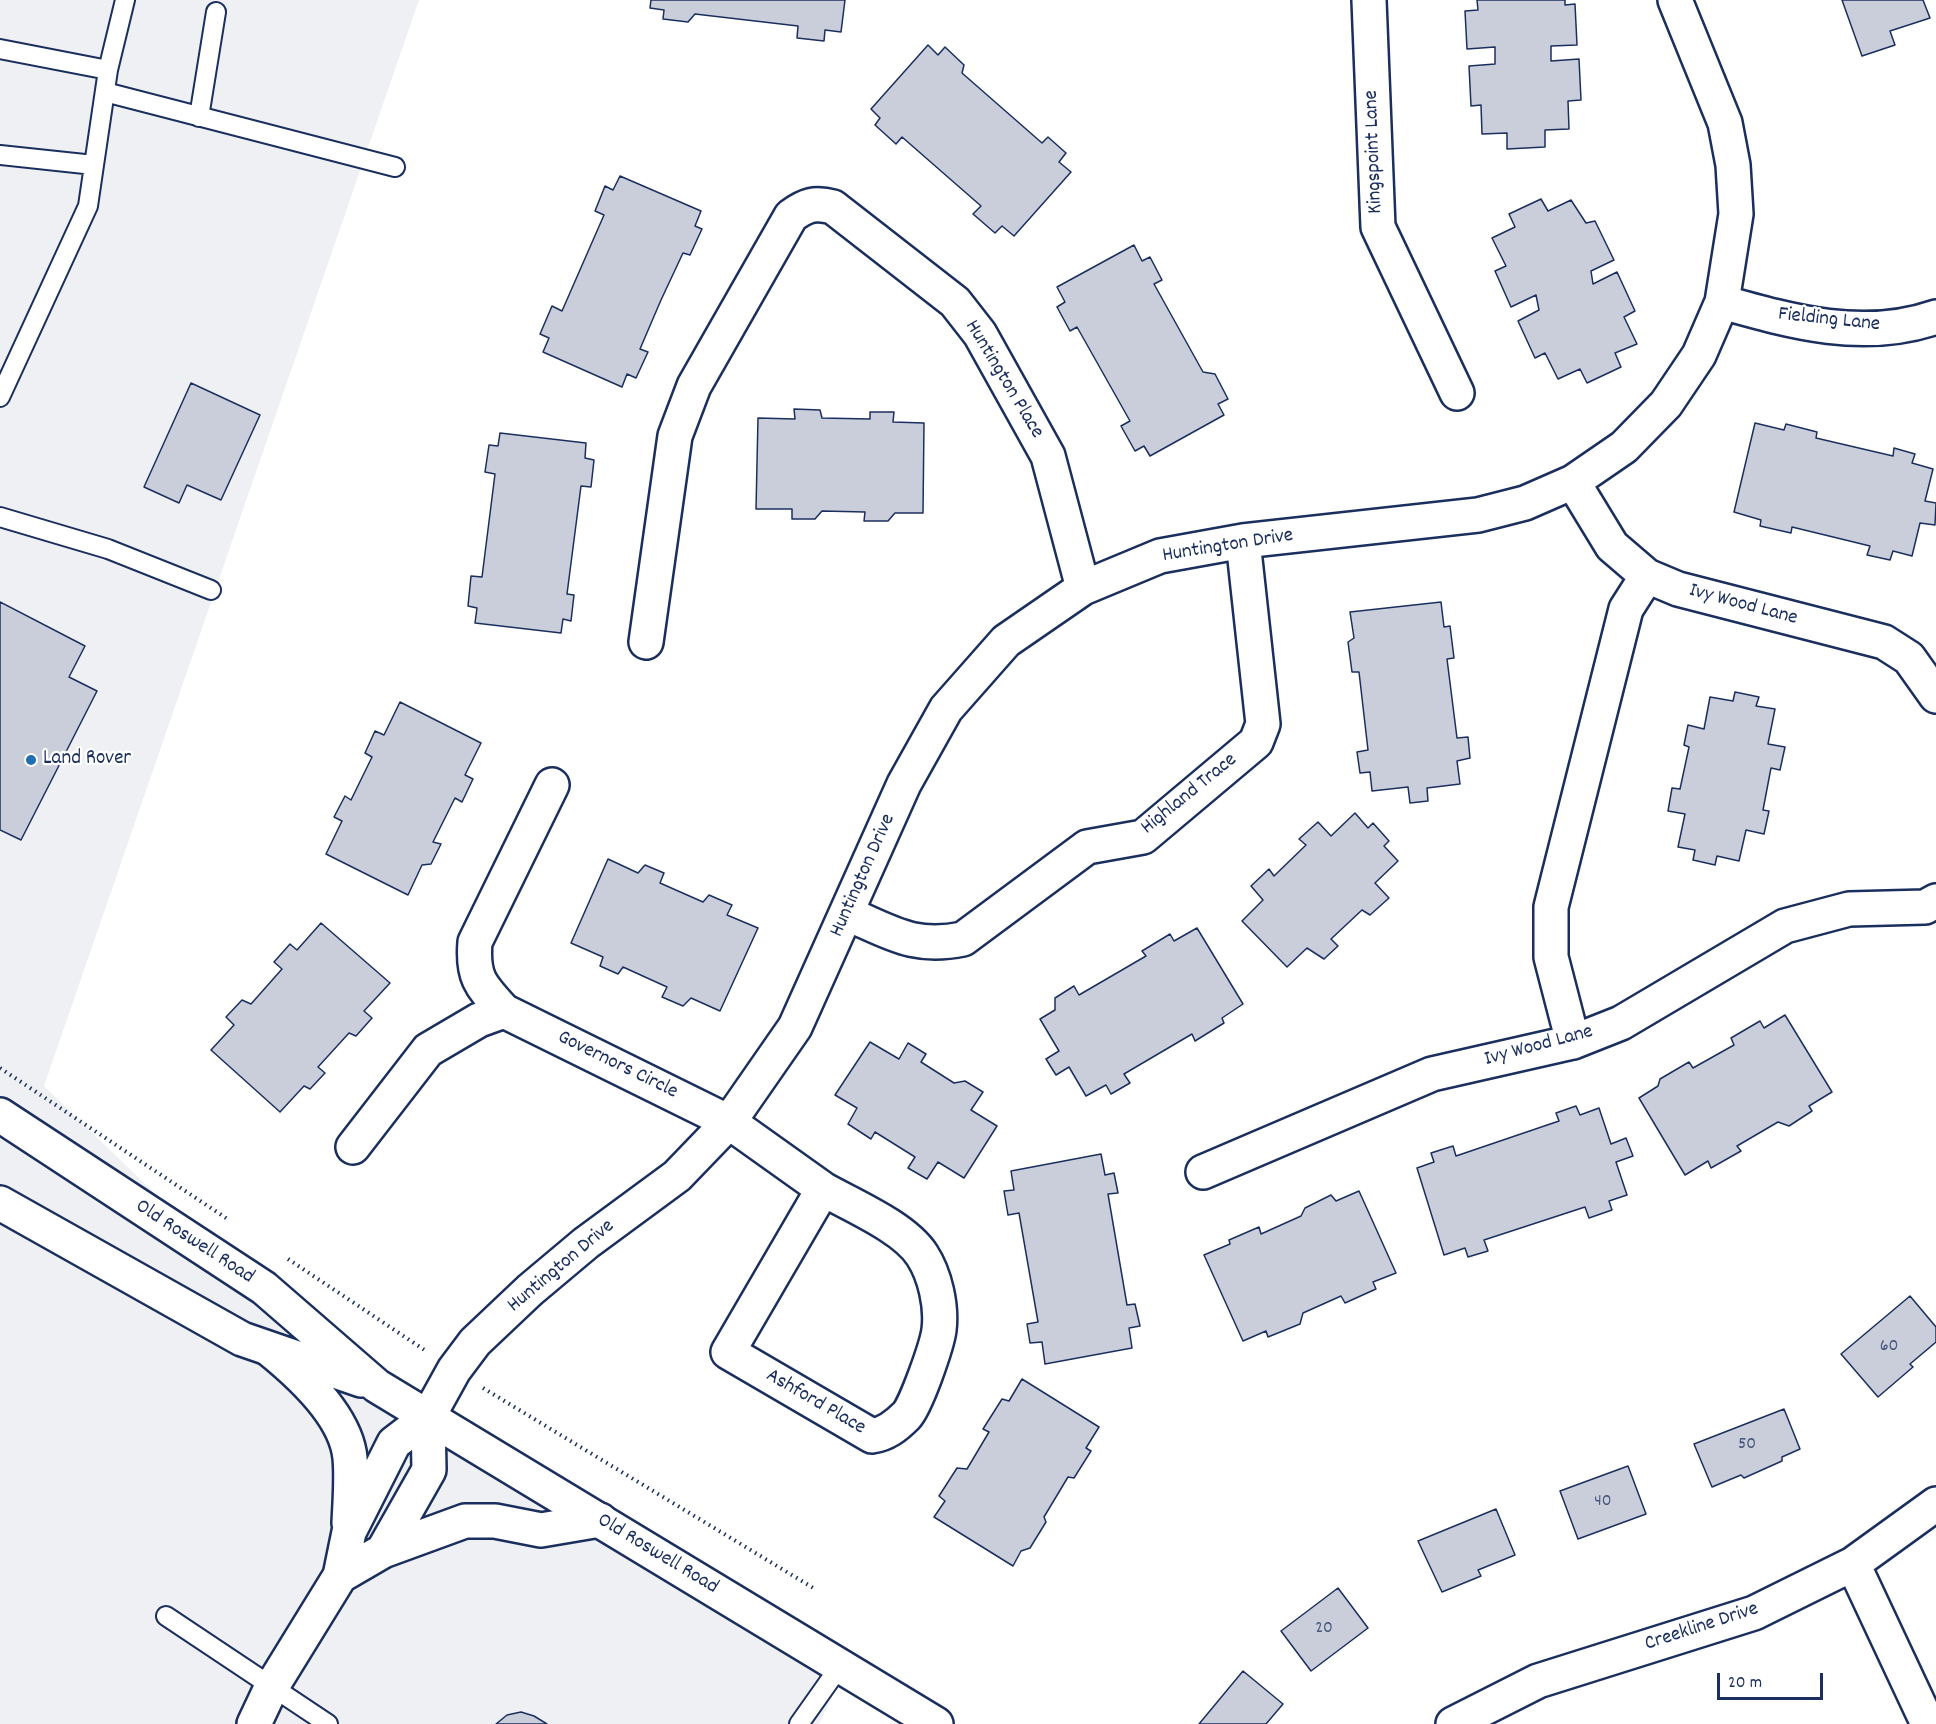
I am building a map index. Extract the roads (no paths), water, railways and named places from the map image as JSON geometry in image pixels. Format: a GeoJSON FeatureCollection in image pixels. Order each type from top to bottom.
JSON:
{"type":"FeatureCollection","features":[{"type":"Feature","properties":{"kind":"street","name":"Kingspoint Lane"},"geometry":{"type":"LineString","coordinates":[[1369,0],[1378,227],[1457,393]]}},
{"type":"Feature","properties":{"kind":"street","name":"Huntington Drive"},"geometry":{"type":"LineString","coordinates":[[428,1417],[454,1370],[475,1342],[530,1290],[586,1243],[677,1176],[729,1122],[795,1028],[848,914],[904,784],[946,709],[1006,641],[1083,588],[1160,556],[1243,542],[1478,515],[1526,503],[1573,482],[1624,447],[1666,404],[1699,354],[1722,302],[1736,214],[1733,165],[1725,123],[1675,0]]}},
{"type":"Feature","properties":{"kind":"street","name":"Huntington Place"},"geometry":{"type":"LineString","coordinates":[[646,642],[675,436],[690,396],[791,216],[805,205],[818,203],[833,207],[955,302],[980,334],[1048,456],[1083,588]]}},
{"type":"Feature","properties":{"kind":"street","name":"Fielding Lane"},"geometry":{"type":"LineString","coordinates":[[1722,302],[1791,321],[1868,329],[1907,327],[1936,317]]}},
{"type":"Feature","properties":{"kind":"street","name":"Ivy Wood Lane"},"geometry":{"type":"LineString","coordinates":[[1573,482],[1612,546],[1647,576],[1678,589],[1884,642],[1909,658],[1936,696]]}},
{"type":"Feature","properties":{"kind":"street","name":"Highland Trace"},"geometry":{"type":"LineString","coordinates":[[848,914],[912,942],[939,944],[963,939],[1087,847],[1143,837],[1256,742],[1263,724],[1243,542]]}},
{"type":"Feature","properties":{"kind":"street"},"geometry":{"type":"LineString","coordinates":[[1573,1042],[1551,957],[1551,907],[1626,609],[1647,576]]}},
{"type":"Feature","properties":{"kind":"street"},"geometry":{"type":"LineString","coordinates":[[353,1147],[428,1050],[479,1020],[504,1011],[479,984],[473,963],[475,942],[552,785]]}},
{"type":"Feature","properties":{"kind":"street","name":"Ivy Wood Lane"},"geometry":{"type":"LineString","coordinates":[[1203,1173],[1432,1074],[1573,1042],[1621,1023],[1785,926],[1849,909],[1925,907],[1936,901]]}},
{"type":"Feature","properties":{"kind":"street","name":"Governors Circle"},"geometry":{"type":"LineString","coordinates":[[504,1011],[729,1122]]}},
{"type":"Feature","properties":{"kind":"street","name":"Old Roswell Road"},"geometry":{"type":"LineString","coordinates":[[0,1115],[264,1288],[377,1386],[936,1724]]}},
{"type":"Feature","properties":{"kind":"street","name":"Ashford Place"},"geometry":{"type":"LineString","coordinates":[[729,1122],[823,1189],[908,1239],[922,1255],[936,1287],[939,1330],[908,1414],[885,1434],[872,1437],[728,1352],[823,1189]]}},
{"type":"Feature","properties":{"kind":"street","name":"Old Roswell Road"},"geometry":{"type":"LineString","coordinates":[[0,1203],[242,1339],[377,1386]]}},
{"type":"Feature","properties":{"kind":"street"},"geometry":{"type":"LineString","coordinates":[[254,1724],[271,1688],[340,1576],[349,1532],[350,1456],[339,1426],[303,1377],[268,1348]]}},
{"type":"Feature","properties":{"kind":"street"},"geometry":{"type":"LineString","coordinates":[[349,1532],[394,1443],[428,1417]]}},
{"type":"Feature","properties":{"kind":"street"},"geometry":{"type":"LineString","coordinates":[[383,1551],[429,1470],[428,1417]]}},
{"type":"Feature","properties":{"kind":"street","name":"Creekline Drive"},"geometry":{"type":"LineString","coordinates":[[1453,1724],[1538,1681],[1755,1613],[1853,1564],[1936,1504]]}},
{"type":"Feature","properties":{"kind":"street"},"geometry":{"type":"LineString","coordinates":[[340,1576],[383,1551],[465,1521],[495,1521],[541,1530],[600,1520]]}},
{"type":"Feature","properties":{"kind":"street"},"geometry":{"type":"LineString","coordinates":[[1853,1564],[1928,1724]]}},
{"type":"Feature","properties":{"kind":"lane"},"geometry":{"type":"LineString","coordinates":[[0,397],[88,206],[108,70],[122,1]]}},
{"type":"Feature","properties":{"kind":"lane"},"geometry":{"type":"LineString","coordinates":[[199,117],[216,12]]}},
{"type":"Feature","properties":{"kind":"lane"},"geometry":{"type":"LineString","coordinates":[[0,49],[108,70]]}},
{"type":"Feature","properties":{"kind":"lane"},"geometry":{"type":"LineString","coordinates":[[105,92],[395,167]]}},
{"type":"Feature","properties":{"kind":"lane"},"geometry":{"type":"LineString","coordinates":[[0,155],[94,165]]}},
{"type":"Feature","properties":{"kind":"lane"},"geometry":{"type":"LineString","coordinates":[[0,517],[108,549],[211,590]]}},
{"type":"Feature","properties":{"kind":"lane"},"geometry":{"type":"LineString","coordinates":[[166,1616],[328,1724]]}},
{"type":"Feature","properties":{"kind":"lane"},"geometry":{"type":"LineString","coordinates":[[799,1724],[840,1665]]}},
{"type":"Feature","properties":{"kind":"place","name":"Land Rover"},"geometry":{"type":"Point","coordinates":[31,760]}}]}
